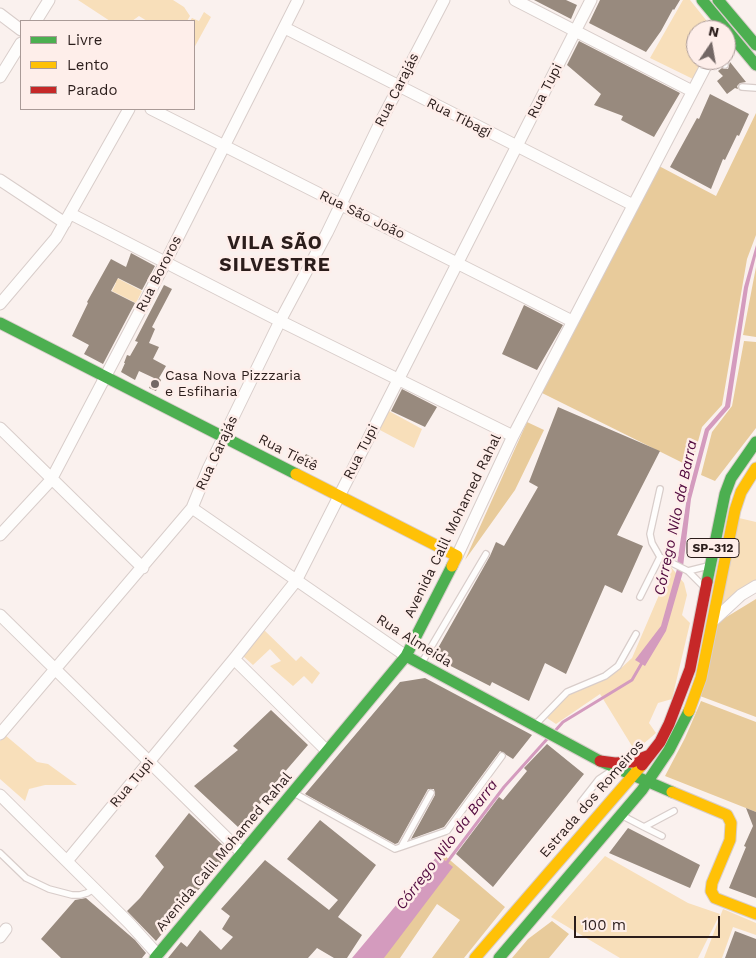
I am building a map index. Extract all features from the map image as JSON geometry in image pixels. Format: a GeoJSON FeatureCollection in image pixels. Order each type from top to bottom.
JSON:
{"type":"FeatureCollection","features":[{"type":"Feature","properties":{"kind":"street"},"geometry":{"type":"LineString","coordinates":[[37,20],[49,0]]}},
{"type":"Feature","properties":{"kind":"street","name":"Rua Bororos"},"geometry":{"type":"LineString","coordinates":[[0,535],[51,480],[166,262],[298,0]]}},
{"type":"Feature","properties":{"kind":"street","name":"Rua Carajás"},"geometry":{"type":"LineString","coordinates":[[0,734],[143,568],[192,508],[208,469],[280,321],[444,0]]}},
{"type":"Feature","properties":{"kind":"street"},"geometry":{"type":"LineString","coordinates":[[515,0],[692,91]]}},
{"type":"Feature","properties":{"kind":"street","name":"Rua Tupi"},"geometry":{"type":"LineString","coordinates":[[66,861],[150,762],[296,581],[591,0]]}},
{"type":"Feature","properties":{"kind":"street"},"geometry":{"type":"LineString","coordinates":[[702,0],[718,20]]}},
{"type":"Feature","properties":{"kind":"street"},"geometry":{"type":"LineString","coordinates":[[718,0],[756,45]]}},
{"type":"Feature","properties":{"kind":"street"},"geometry":{"type":"LineString","coordinates":[[0,14],[20,29]]}},
{"type":"Feature","properties":{"kind":"street","name":"Rua Tibagi"},"geometry":{"type":"LineString","coordinates":[[285,28],[517,148],[633,205]]}},
{"type":"Feature","properties":{"kind":"street"},"geometry":{"type":"LineString","coordinates":[[736,42],[756,65]]}},
{"type":"Feature","properties":{"kind":"street"},"geometry":{"type":"LineString","coordinates":[[0,77],[20,45]]}},
{"type":"Feature","properties":{"kind":"street","name":"Avenida Calil Mohamed Rahal"},"geometry":{"type":"LineString","coordinates":[[156,956],[406,656],[457,556],[513,436],[704,70]]}},
{"type":"Feature","properties":{"kind":"street"},"geometry":{"type":"LineString","coordinates":[[0,304],[56,238],[128,110]]}},
{"type":"Feature","properties":{"kind":"street","name":"Rua São João"},"geometry":{"type":"LineString","coordinates":[[153,110],[572,321]]}},
{"type":"Feature","properties":{"kind":"street"},"geometry":{"type":"LineString","coordinates":[[0,180],[68,218],[166,262],[280,321],[513,436]]}},
{"type":"Feature","properties":{"kind":"street","name":"Rua Tietê"},"geometry":{"type":"LineString","coordinates":[[0,323],[457,556]]}},
{"type":"Feature","properties":{"kind":"street"},"geometry":{"type":"LineString","coordinates":[[0,428],[143,568]]}},
{"type":"Feature","properties":{"kind":"street","name":"Estrada dos Romeiros"},"geometry":{"type":"LineString","coordinates":[[475,958],[624,787],[660,742],[690,669],[725,494],[731,478],[756,442]]}},
{"type":"Feature","properties":{"kind":"street","name":"Estrada dos Romeiros"},"geometry":{"type":"LineString","coordinates":[[499,958],[621,815],[670,750],[693,703],[702,672],[735,510],[741,492],[756,468]]}},
{"type":"Feature","properties":{"kind":"street","name":"Rua Almeida"},"geometry":{"type":"LineString","coordinates":[[192,508],[420,665],[600,761],[727,815],[731,823],[730,840],[712,883],[711,891],[715,898],[756,914]]}},
{"type":"Feature","properties":{"kind":"street"},"geometry":{"type":"LineString","coordinates":[[712,621],[740,595],[756,586]]}},
{"type":"Feature","properties":{"kind":"street"},"geometry":{"type":"LineString","coordinates":[[0,614],[242,853]]}},
{"type":"Feature","properties":{"kind":"street"},"geometry":{"type":"LineString","coordinates":[[234,659],[327,751]]}},
{"type":"Feature","properties":{"kind":"street"},"geometry":{"type":"LineString","coordinates":[[600,761],[615,763],[632,762],[650,755]]}},
{"type":"Feature","properties":{"kind":"street"},"geometry":{"type":"LineString","coordinates":[[616,768],[624,787],[625,803],[621,815]]}},
{"type":"Feature","properties":{"kind":"street"},"geometry":{"type":"LineString","coordinates":[[0,795],[94,888],[156,956]]}},
{"type":"Feature","properties":{"kind":"lane"},"geometry":{"type":"LineString","coordinates":[[742,87],[756,88]]}},
{"type":"Feature","properties":{"kind":"lane"},"geometry":{"type":"LineString","coordinates":[[660,489],[650,534],[652,543],[660,557],[686,570],[706,589]]}},
{"type":"Feature","properties":{"kind":"lane"},"geometry":{"type":"LineString","coordinates":[[420,665],[486,554]]}},
{"type":"Feature","properties":{"kind":"lane"},"geometry":{"type":"LineString","coordinates":[[640,597],[660,557]]}},
{"type":"Feature","properties":{"kind":"lane"},"geometry":{"type":"LineString","coordinates":[[686,570],[698,570],[710,566]]}},
{"type":"Feature","properties":{"kind":"lane"},"geometry":{"type":"LineString","coordinates":[[535,725],[567,692],[605,676],[618,666],[636,634]]}},
{"type":"Feature","properties":{"kind":"lane"},"geometry":{"type":"LineString","coordinates":[[292,792],[395,849],[447,831],[502,756]]}},
{"type":"Feature","properties":{"kind":"lane"},"geometry":{"type":"LineString","coordinates":[[582,802],[599,779],[616,768]]}},
{"type":"Feature","properties":{"kind":"lane"},"geometry":{"type":"LineString","coordinates":[[402,847],[431,794]]}},
{"type":"Feature","properties":{"kind":"lane"},"geometry":{"type":"LineString","coordinates":[[644,827],[674,811]]}},
{"type":"Feature","properties":{"kind":"lane"},"geometry":{"type":"LineString","coordinates":[[621,815],[662,836]]}},
{"type":"Feature","properties":{"kind":"lane"},"geometry":{"type":"LineString","coordinates":[[0,853],[26,878],[49,889],[72,895],[80,895],[94,888]]}},
{"type":"Feature","properties":{"kind":"shaded area"},"geometry":{"type":"Polygon","coordinates":[[[78,0],[173,0],[184,7],[190,16],[188,20],[145,20],[139,16],[133,20],[108,20],[78,0]]]}},
{"type":"Feature","properties":{"kind":"shaded area"},"geometry":{"type":"Polygon","coordinates":[[[683,0],[690,0],[706,20],[686,20],[686,70],[697,70],[693,79],[650,58],[683,0]]]}},
{"type":"Feature","properties":{"kind":"shaded area"},"geometry":{"type":"Polygon","coordinates":[[[204,12],[211,17],[195,46],[195,20],[191,20],[192,18],[199,21],[204,12]]]}},
{"type":"Feature","properties":{"kind":"shaded area"},"geometry":{"type":"Polygon","coordinates":[[[756,113],[756,235],[747,259],[722,405],[702,427],[691,467],[542,393],[659,166],[716,196],[756,113]]]}},
{"type":"Feature","properties":{"kind":"shaded area"},"geometry":{"type":"Polygon","coordinates":[[[756,245],[756,256],[748,288],[730,407],[709,431],[691,499],[683,567],[677,564],[687,497],[705,429],[725,406],[744,287],[756,245]]]}},
{"type":"Feature","properties":{"kind":"shaded area"},"geometry":{"type":"Polygon","coordinates":[[[756,267],[756,337],[743,335],[756,267]]]}},
{"type":"Feature","properties":{"kind":"shaded area"},"geometry":{"type":"Polygon","coordinates":[[[115,277],[142,291],[136,303],[112,291],[116,283],[113,281],[115,277]]]}},
{"type":"Feature","properties":{"kind":"shaded area"},"geometry":{"type":"Polygon","coordinates":[[[744,341],[756,342],[756,428],[715,481],[701,475],[712,432],[732,406],[744,341]]]}},
{"type":"Feature","properties":{"kind":"shaded area"},"geometry":{"type":"Polygon","coordinates":[[[387,410],[422,429],[414,448],[378,429],[387,410]]]}},
{"type":"Feature","properties":{"kind":"shaded area"},"geometry":{"type":"Polygon","coordinates":[[[527,422],[544,430],[515,490],[465,560],[527,422]]]}},
{"type":"Feature","properties":{"kind":"shaded area"},"geometry":{"type":"Polygon","coordinates":[[[739,518],[756,522],[756,580],[738,591],[718,610],[739,518]]]}},
{"type":"Feature","properties":{"kind":"shaded area"},"geometry":{"type":"Polygon","coordinates":[[[671,567],[684,583],[687,595],[682,615],[690,623],[672,699],[658,703],[649,723],[656,733],[635,751],[600,694],[556,724],[547,718],[567,696],[619,670],[632,658],[671,567]]]}},
{"type":"Feature","properties":{"kind":"shaded area"},"geometry":{"type":"Polygon","coordinates":[[[677,569],[683,572],[666,631],[645,666],[635,660],[661,626],[677,569]]]}},
{"type":"Feature","properties":{"kind":"shaded area"},"geometry":{"type":"Polygon","coordinates":[[[756,599],[756,717],[700,696],[715,624],[756,599]]]}},
{"type":"Feature","properties":{"kind":"shaded area"},"geometry":{"type":"Polygon","coordinates":[[[264,630],[296,661],[301,656],[320,673],[312,684],[304,676],[293,686],[270,666],[281,661],[270,649],[253,665],[243,656],[264,630]]]}},
{"type":"Feature","properties":{"kind":"shaded area"},"geometry":{"type":"Polygon","coordinates":[[[701,701],[756,722],[756,812],[665,776],[685,738],[701,701]]]}},
{"type":"Feature","properties":{"kind":"shaded area"},"geometry":{"type":"Polygon","coordinates":[[[5,735],[37,762],[48,764],[77,785],[45,785],[29,789],[25,801],[0,779],[0,741],[5,735]]]}},
{"type":"Feature","properties":{"kind":"shaded area"},"geometry":{"type":"Polygon","coordinates":[[[438,855],[453,867],[384,958],[352,958],[438,855]]]}},
{"type":"Feature","properties":{"kind":"shaded area"},"geometry":{"type":"Polygon","coordinates":[[[444,855],[505,907],[464,958],[432,958],[460,920],[437,904],[400,958],[353,958],[444,855]]]}},
{"type":"Feature","properties":{"kind":"shaded area"},"geometry":{"type":"Polygon","coordinates":[[[605,856],[688,903],[720,914],[698,958],[620,958],[551,917],[605,856]]]}},
{"type":"Feature","properties":{"kind":"shaded area"},"geometry":{"type":"Polygon","coordinates":[[[723,909],[756,923],[756,935],[733,927],[722,958],[704,958],[723,909]]]}},
{"type":"Feature","properties":{"kind":"shaded area"},"geometry":{"type":"Polygon","coordinates":[[[552,921],[569,934],[549,958],[512,958],[528,939],[552,921]]]}},
{"type":"Feature","properties":{"kind":"building"},"geometry":{"type":"Polygon","coordinates":[[[534,0],[566,0],[577,5],[571,19],[534,0]]]}},
{"type":"Feature","properties":{"kind":"building"},"geometry":{"type":"Polygon","coordinates":[[[600,0],[680,0],[646,52],[589,23],[600,0]]]}},
{"type":"Feature","properties":{"kind":"building"},"geometry":{"type":"Polygon","coordinates":[[[579,41],[680,93],[654,137],[621,120],[623,116],[594,105],[601,94],[567,65],[579,41]]]}},
{"type":"Feature","properties":{"kind":"building"},"geometry":{"type":"Polygon","coordinates":[[[736,70],[746,82],[740,83],[737,86],[738,89],[735,88],[727,94],[717,81],[723,76],[718,71],[736,70]]]}},
{"type":"Feature","properties":{"kind":"building"},"geometry":{"type":"Polygon","coordinates":[[[710,94],[749,114],[739,136],[737,135],[725,160],[723,159],[711,189],[670,167],[697,118],[699,119],[710,94]]]}},
{"type":"Feature","properties":{"kind":"building"},"geometry":{"type":"Polygon","coordinates":[[[131,253],[155,266],[142,290],[118,278],[111,291],[135,303],[103,364],[84,354],[89,345],[72,336],[87,302],[111,259],[126,267],[131,253]]]}},
{"type":"Feature","properties":{"kind":"building"},"geometry":{"type":"Polygon","coordinates":[[[164,285],[172,289],[152,327],[155,329],[149,343],[159,347],[153,359],[166,366],[159,378],[161,380],[156,391],[149,388],[154,378],[139,371],[135,380],[121,372],[127,355],[130,356],[138,342],[135,341],[164,285]]]}},
{"type":"Feature","properties":{"kind":"building"},"geometry":{"type":"Polygon","coordinates":[[[524,305],[563,325],[537,370],[502,354],[524,305]]]}},
{"type":"Feature","properties":{"kind":"building"},"geometry":{"type":"Polygon","coordinates":[[[402,389],[437,407],[425,427],[391,411],[402,389]]]}},
{"type":"Feature","properties":{"kind":"building"},"geometry":{"type":"Polygon","coordinates":[[[558,407],[660,451],[617,535],[643,546],[622,593],[605,585],[566,674],[545,663],[529,701],[492,682],[490,686],[433,657],[496,542],[504,546],[538,487],[529,482],[558,407]]]}},
{"type":"Feature","properties":{"kind":"building"},"geometry":{"type":"Polygon","coordinates":[[[306,454],[317,460],[314,471],[300,464],[306,454]]]}},
{"type":"Feature","properties":{"kind":"building"},"geometry":{"type":"Polygon","coordinates":[[[425,678],[532,735],[513,759],[500,751],[444,827],[411,839],[435,795],[434,789],[428,789],[398,843],[395,844],[305,794],[400,682],[425,678]]]}},
{"type":"Feature","properties":{"kind":"building"},"geometry":{"type":"Polygon","coordinates":[[[271,710],[308,745],[270,789],[272,791],[238,827],[194,786],[238,750],[233,746],[271,710]]]}},
{"type":"Feature","properties":{"kind":"building"},"geometry":{"type":"Polygon","coordinates":[[[547,744],[584,774],[493,887],[456,854],[499,797],[503,800],[527,771],[524,768],[547,744]]]}},
{"type":"Feature","properties":{"kind":"building"},"geometry":{"type":"Polygon","coordinates":[[[746,808],[756,812],[756,898],[729,888],[753,826],[746,808]]]}},
{"type":"Feature","properties":{"kind":"building"},"geometry":{"type":"Polygon","coordinates":[[[189,813],[230,852],[156,941],[127,911],[140,898],[164,867],[155,856],[189,813]]]}},
{"type":"Feature","properties":{"kind":"building"},"geometry":{"type":"Polygon","coordinates":[[[320,820],[376,865],[338,917],[362,935],[347,958],[334,958],[317,948],[308,958],[168,958],[181,942],[187,947],[200,930],[221,950],[233,937],[222,929],[230,916],[221,909],[265,860],[329,910],[338,900],[287,859],[320,820]]]}},
{"type":"Feature","properties":{"kind":"building"},"geometry":{"type":"Polygon","coordinates":[[[628,828],[700,865],[690,888],[609,853],[628,828]]]}},
{"type":"Feature","properties":{"kind":"building"},"geometry":{"type":"Polygon","coordinates":[[[86,898],[135,940],[146,953],[142,958],[61,958],[41,939],[75,900],[86,898]]]}},
{"type":"Feature","properties":{"kind":"building"},"geometry":{"type":"Polygon","coordinates":[[[735,931],[756,939],[756,958],[725,958],[735,931]]]}},
{"type":"Feature","properties":{"kind":"waterway","name":"Córrego Nilo da Barra"},"geometry":{"type":"LineString","coordinates":[[554,732],[563,722],[632,680],[643,661]]}},
{"type":"Feature","properties":{"kind":"waterway","name":"Córrego Nilo da Barra"},"geometry":{"type":"LineString","coordinates":[[445,865],[504,787],[548,738]]}},
{"type":"Feature","properties":{"kind":"traffic: fast"},"geometry":{"type":"LineString","coordinates":[[702,0],[756,65]]}},
{"type":"Feature","properties":{"kind":"traffic: fast"},"geometry":{"type":"LineString","coordinates":[[718,0],[756,45]]}},
{"type":"Feature","properties":{"kind":"traffic: fast"},"geometry":{"type":"LineString","coordinates":[[0,323],[296,474]]}},
{"type":"Feature","properties":{"kind":"traffic: fast"},"geometry":{"type":"LineString","coordinates":[[707,582],[725,494],[731,478],[756,442]]}},
{"type":"Feature","properties":{"kind":"traffic: fast"},"geometry":{"type":"LineString","coordinates":[[155,958],[406,656],[452,566]]}},
{"type":"Feature","properties":{"kind":"traffic: fast"},"geometry":{"type":"LineString","coordinates":[[406,656],[600,761],[672,792]]}},
{"type":"Feature","properties":{"kind":"traffic: fast"},"geometry":{"type":"LineString","coordinates":[[499,958],[642,790],[669,750],[689,711]]}},
{"type":"Feature","properties":{"kind":"traffic: slow"},"geometry":{"type":"LineString","coordinates":[[689,711],[701,678],[735,510],[741,492],[756,468]]}},
{"type":"Feature","properties":{"kind":"traffic: slow"},"geometry":{"type":"LineString","coordinates":[[296,474],[457,556],[452,566]]}},
{"type":"Feature","properties":{"kind":"traffic: slow"},"geometry":{"type":"LineString","coordinates":[[475,958],[642,765]]}},
{"type":"Feature","properties":{"kind":"traffic: slow"},"geometry":{"type":"LineString","coordinates":[[672,792],[727,815],[731,823],[730,840],[712,883],[711,891],[715,898],[756,914]]}},
{"type":"Feature","properties":{"kind":"traffic: jam"},"geometry":{"type":"LineString","coordinates":[[642,765],[660,742],[690,669],[707,582]]}},
{"type":"Feature","properties":{"kind":"traffic: jam"},"geometry":{"type":"LineString","coordinates":[[600,761],[615,763],[632,762],[650,755]]}},
{"type":"Feature","properties":{"kind":"place","name":"Casa Nova Pizzzaria e Esfiharia"},"geometry":{"type":"Point","coordinates":[155,384]}},
{"type":"Feature","properties":{"kind":"district","name":"VILA SÃO SILVESTRE"},"geometry":{"type":"Point","coordinates":[275,254]}}]}
